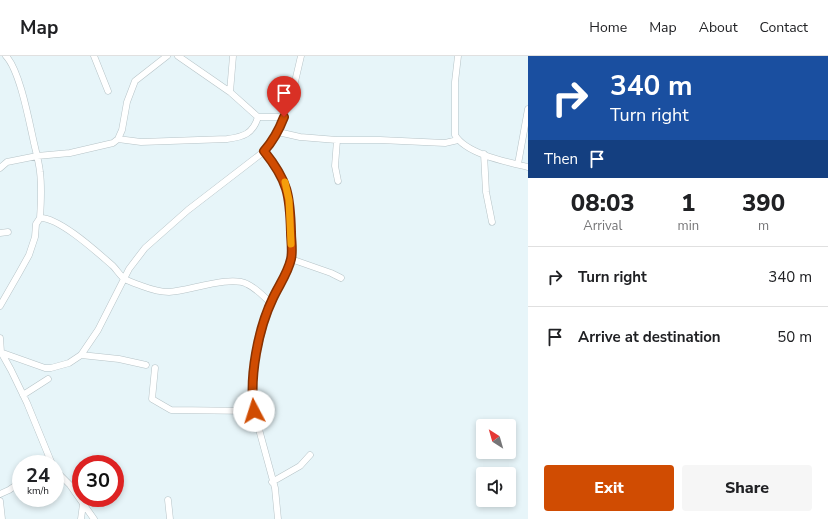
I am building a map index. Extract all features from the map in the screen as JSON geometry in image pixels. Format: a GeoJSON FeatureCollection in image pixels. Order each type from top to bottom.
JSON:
{"type":"FeatureCollection","features":[{"type":"Feature","properties":{"kind":"street"},"geometry":{"type":"LineString","coordinates":[[0,306],[29,255],[35,237],[36,224],[40,218],[41,184],[40,170],[26,106],[17,79],[6,56]]}},
{"type":"Feature","properties":{"kind":"street"},"geometry":{"type":"LineString","coordinates":[[94,56],[108,91]]}},
{"type":"Feature","properties":{"kind":"street"},"geometry":{"type":"LineString","coordinates":[[0,168],[7,162],[37,156],[86,150],[113,143],[118,139],[122,130],[127,102],[135,81],[167,56]]}},
{"type":"Feature","properties":{"kind":"street"},"geometry":{"type":"LineString","coordinates":[[178,56],[230,92],[258,117],[284,117]]}},
{"type":"Feature","properties":{"kind":"street"},"geometry":{"type":"LineString","coordinates":[[230,92],[233,56]]}},
{"type":"Feature","properties":{"kind":"street"},"geometry":{"type":"LineString","coordinates":[[0,352],[45,368],[51,368],[68,363],[81,355],[98,330],[136,259],[155,238],[188,210],[264,151],[273,141],[284,117],[301,56]]}},
{"type":"Feature","properties":{"kind":"street"},"geometry":{"type":"LineString","coordinates":[[458,56],[455,82],[455,135],[458,140],[477,152],[528,167]]}},
{"type":"Feature","properties":{"kind":"street"},"geometry":{"type":"LineString","coordinates":[[518,164],[528,109]]}},
{"type":"Feature","properties":{"kind":"street"},"geometry":{"type":"LineString","coordinates":[[118,139],[141,142],[227,139],[238,137],[250,132],[256,124],[258,117]]}},
{"type":"Feature","properties":{"kind":"street"},"geometry":{"type":"LineString","coordinates":[[278,132],[300,137],[336,140],[380,140],[445,143],[458,140]]}},
{"type":"Feature","properties":{"kind":"street"},"geometry":{"type":"LineString","coordinates":[[336,140],[335,166],[338,181]]}},
{"type":"Feature","properties":{"kind":"street"},"geometry":{"type":"LineString","coordinates":[[264,151],[277,167],[285,183],[288,194],[290,217],[291,259],[267,312],[256,356],[252,385],[254,411],[272,482],[275,488],[278,519]]}},
{"type":"Feature","properties":{"kind":"street"},"geometry":{"type":"LineString","coordinates":[[484,154],[486,192],[492,222]]}},
{"type":"Feature","properties":{"kind":"street"},"geometry":{"type":"LineString","coordinates":[[40,218],[46,218],[80,238],[103,257],[119,272],[124,279],[145,287],[167,292],[241,281],[271,303]]}},
{"type":"Feature","properties":{"kind":"street"},"geometry":{"type":"LineString","coordinates":[[0,233],[8,232]]}},
{"type":"Feature","properties":{"kind":"street"},"geometry":{"type":"LineString","coordinates":[[291,259],[341,278]]}},
{"type":"Feature","properties":{"kind":"street"},"geometry":{"type":"LineString","coordinates":[[0,338],[0,352],[11,370],[23,395],[48,455]]}},
{"type":"Feature","properties":{"kind":"street"},"geometry":{"type":"LineString","coordinates":[[81,355],[119,359],[146,365]]}},
{"type":"Feature","properties":{"kind":"street"},"geometry":{"type":"LineString","coordinates":[[155,368],[152,399],[171,410],[254,411]]}},
{"type":"Feature","properties":{"kind":"street"},"geometry":{"type":"LineString","coordinates":[[23,395],[48,379]]}},
{"type":"Feature","properties":{"kind":"street"},"geometry":{"type":"LineString","coordinates":[[272,482],[300,466],[310,455]]}},
{"type":"Feature","properties":{"kind":"street"},"geometry":{"type":"LineString","coordinates":[[64,479],[72,488]]}},
{"type":"Feature","properties":{"kind":"street"},"geometry":{"type":"LineString","coordinates":[[0,494],[12,488]]}},
{"type":"Feature","properties":{"kind":"street"},"geometry":{"type":"LineString","coordinates":[[168,500],[170,519]]}},
{"type":"Feature","properties":{"kind":"street"},"geometry":{"type":"LineString","coordinates":[[0,501],[2,519]]}},
{"type":"Feature","properties":{"kind":"street"},"geometry":{"type":"LineString","coordinates":[[81,519],[83,507]]}},
{"type":"Feature","properties":{"kind":"street"},"geometry":{"type":"LineString","coordinates":[[85,507],[94,519]]}},
{"type":"Feature","properties":{"kind":"slow traffic"},"geometry":{"type":"LineString","coordinates":[[285,182],[289,200],[291,244]]}},
{"type":"Feature","properties":{"kind":"route"},"geometry":{"type":"LineString","coordinates":[[254,411],[252,401],[252,385],[258,343],[267,312],[289,266],[292,253],[289,200],[285,183],[277,167],[264,151],[273,141],[284,117]]}}]}
